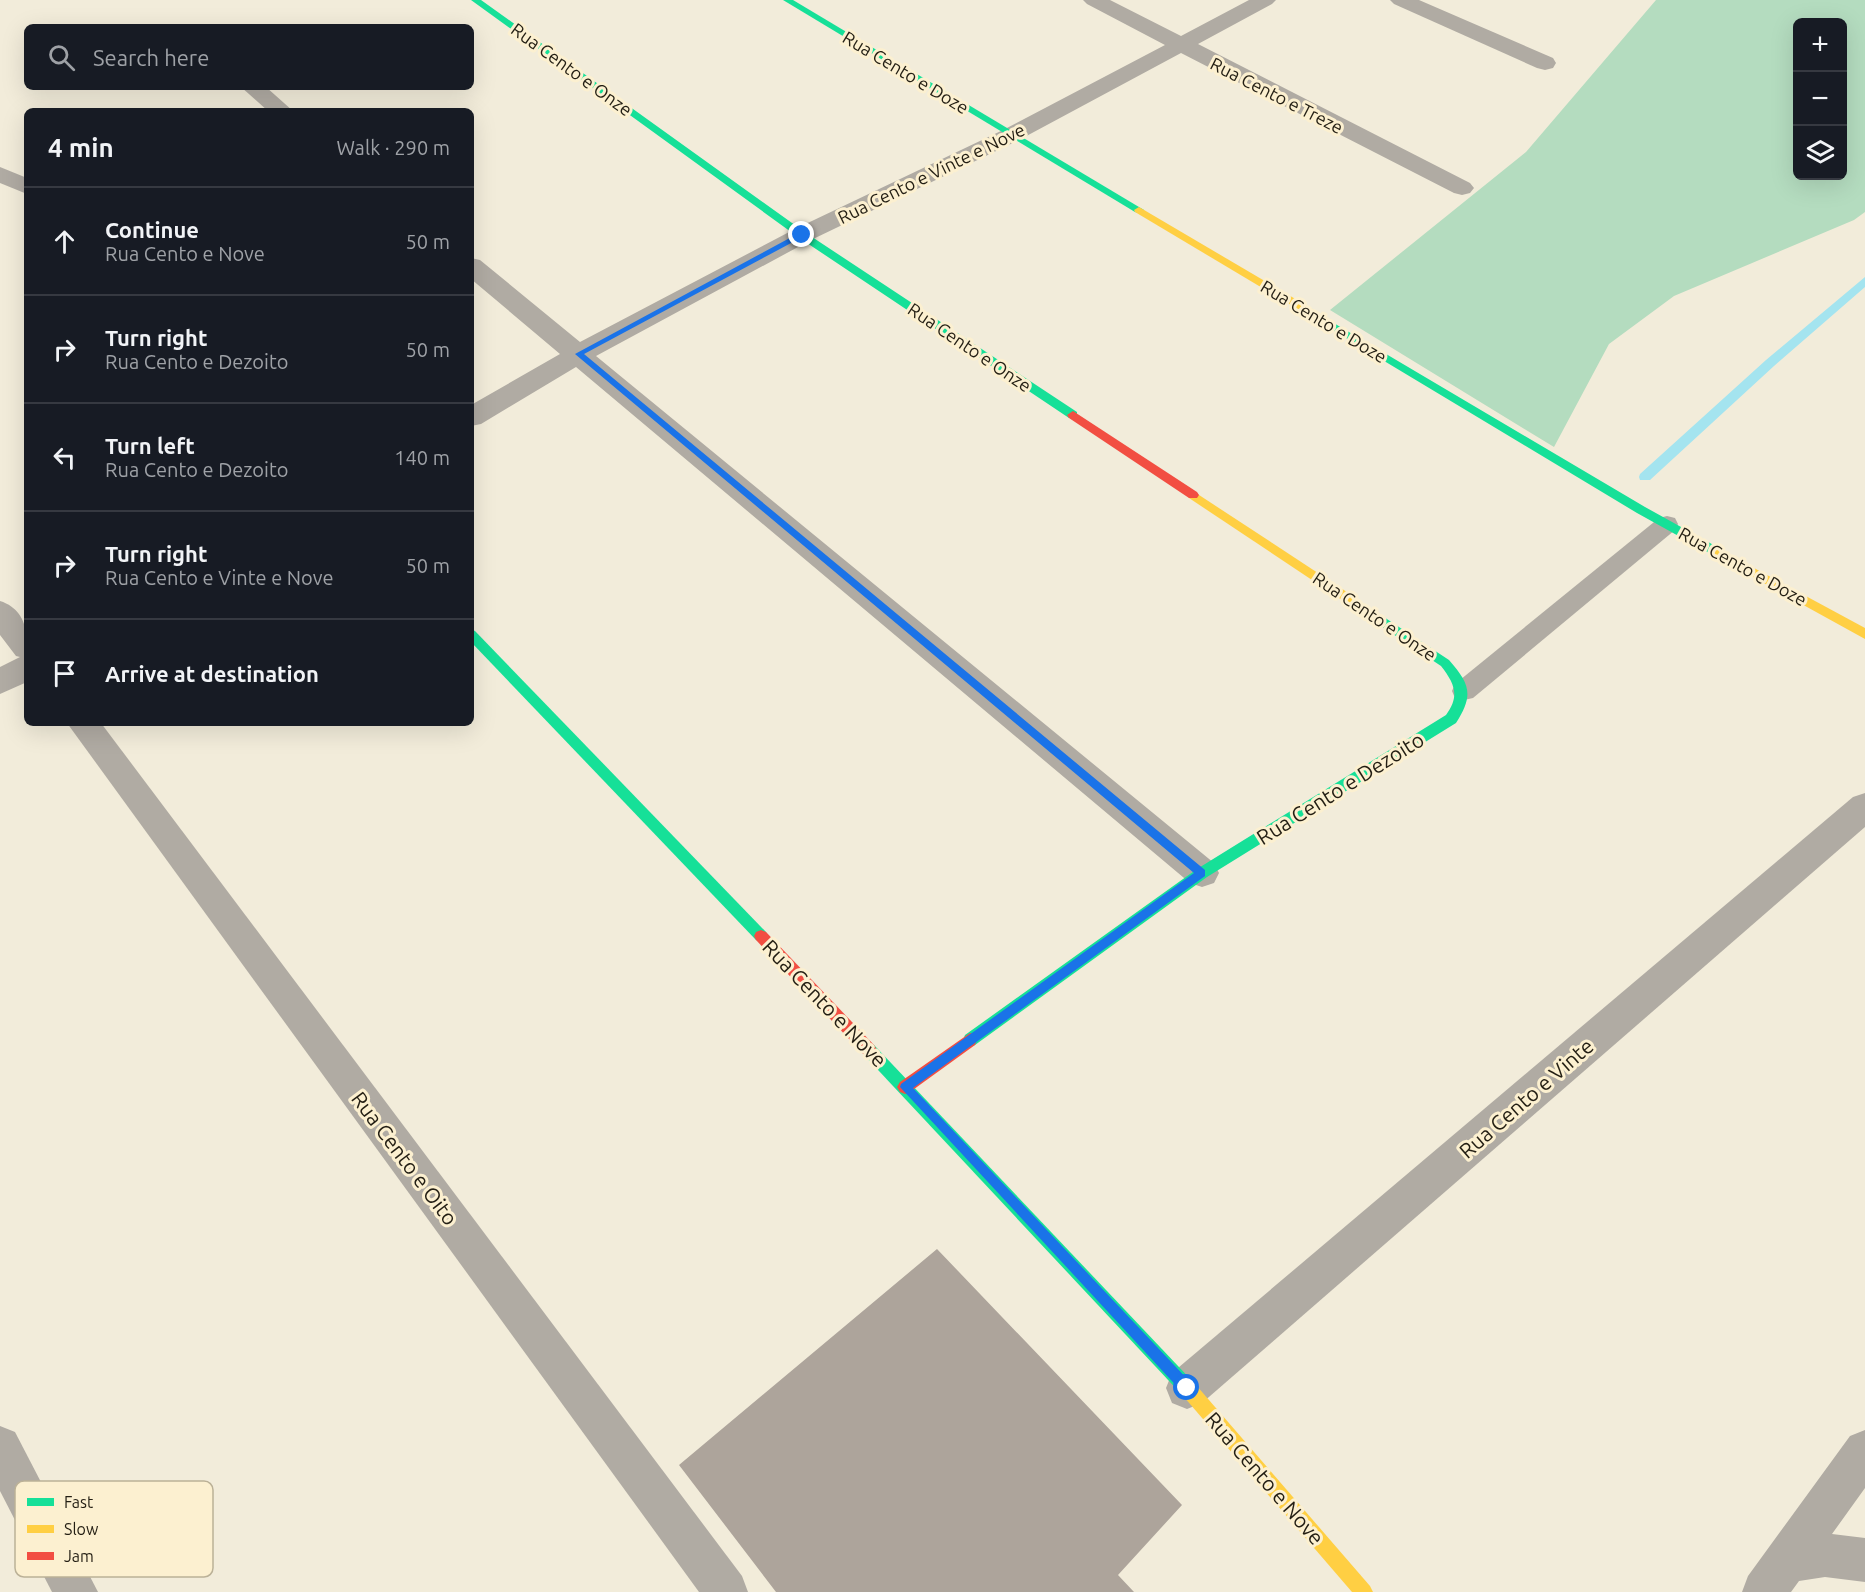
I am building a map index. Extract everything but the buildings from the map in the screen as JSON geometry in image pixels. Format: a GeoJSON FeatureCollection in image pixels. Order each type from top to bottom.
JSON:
{"type":"FeatureCollection","features":[{"type":"Feature","properties":{"kind":"street","name":"Rua Cento e Onze"},"geometry":{"type":"LineString","coordinates":[[475,0],[802,235],[1445,663],[1454,673],[1464,691]]}},
{"type":"Feature","properties":{"kind":"street","name":"Rua Cento e Doze"},"geometry":{"type":"LineString","coordinates":[[787,0],[1667,524],[1863,631]]}},
{"type":"Feature","properties":{"kind":"street","name":"Rua Cento e Treze"},"geometry":{"type":"LineString","coordinates":[[1094,0],[1180,46],[1462,188]]}},
{"type":"Feature","properties":{"kind":"street","name":"Rua Cento e Vinte e Nove"},"geometry":{"type":"LineString","coordinates":[[474,415],[579,354],[802,235],[1011,135],[1265,0]]}},
{"type":"Feature","properties":{"kind":"street"},"geometry":{"type":"LineString","coordinates":[[1401,0],[1545,63]]}},
{"type":"Feature","properties":{"kind":"street"},"geometry":{"type":"LineString","coordinates":[[256,90],[278,108]]}},
{"type":"Feature","properties":{"kind":"street"},"geometry":{"type":"LineString","coordinates":[[0,174],[24,186]]}},
{"type":"Feature","properties":{"kind":"street"},"geometry":{"type":"LineString","coordinates":[[474,268],[1202,873]]}},
{"type":"Feature","properties":{"kind":"street"},"geometry":{"type":"LineString","coordinates":[[0,612],[24,644]]}},
{"type":"Feature","properties":{"kind":"street","name":"Rua Cento e Nove"},"geometry":{"type":"LineString","coordinates":[[474,637],[905,1087],[1187,1388],[1364,1592]]}},
{"type":"Feature","properties":{"kind":"street"},"geometry":{"type":"LineString","coordinates":[[0,682],[24,669]]}},
{"type":"Feature","properties":{"kind":"street","name":"Rua Cento e Dezoito"},"geometry":{"type":"LineString","coordinates":[[905,1087],[1202,873],[1451,719],[1463,706],[1464,691]]}},
{"type":"Feature","properties":{"kind":"street","name":"Rua Cento e Oito"},"geometry":{"type":"LineString","coordinates":[[85,726],[726,1592]]}},
{"type":"Feature","properties":{"kind":"street","name":"Rua Cento e Vinte"},"geometry":{"type":"LineString","coordinates":[[1187,1388],[1865,807]]}},
{"type":"Feature","properties":{"kind":"street"},"geometry":{"type":"LineString","coordinates":[[0,1447],[18,1481]]}},
{"type":"Feature","properties":{"kind":"street"},"geometry":{"type":"LineString","coordinates":[[1775,1576],[1865,1451]]}},
{"type":"Feature","properties":{"kind":"street"},"geometry":{"type":"LineString","coordinates":[[1775,1576],[1825,1555],[1865,1560]]}},
{"type":"Feature","properties":{"kind":"street"},"geometry":{"type":"LineString","coordinates":[[68,1577],[76,1592]]}},
{"type":"Feature","properties":{"kind":"lane"},"geometry":{"type":"LineString","coordinates":[[1464,691],[1667,524]]}},
{"type":"Feature","properties":{"kind":"green space"},"geometry":{"type":"Polygon","coordinates":[[[1656,0],[1865,0],[1865,212],[1854,220],[1674,296],[1609,344],[1554,447],[1330,310],[1526,152],[1656,0]]]}},
{"type":"Feature","properties":{"kind":"waterway"},"geometry":{"type":"LineString","coordinates":[[1645,477],[1770,363],[1865,281]]}},
{"type":"Feature","properties":{"kind":"traffic: fast"},"geometry":{"type":"LineString","coordinates":[[475,0],[802,235],[1073,415]]}},
{"type":"Feature","properties":{"kind":"traffic: fast"},"geometry":{"type":"LineString","coordinates":[[787,0],[1139,210]]}},
{"type":"Feature","properties":{"kind":"traffic: fast"},"geometry":{"type":"LineString","coordinates":[[1310,312],[1641,510],[1715,551]]}},
{"type":"Feature","properties":{"kind":"traffic: fast"},"geometry":{"type":"LineString","coordinates":[[970,1040],[1202,873],[1451,719],[1457,711],[1462,696],[1460,684],[1451,670],[1445,663],[1355,603]]}},
{"type":"Feature","properties":{"kind":"traffic: fast"},"geometry":{"type":"LineString","coordinates":[[474,637],[761,936]]}},
{"type":"Feature","properties":{"kind":"traffic: fast"},"geometry":{"type":"LineString","coordinates":[[869,1050],[1190,1391]]}},
{"type":"Feature","properties":{"kind":"traffic: slow"},"geometry":{"type":"LineString","coordinates":[[1139,210],[1310,312]]}},
{"type":"Feature","properties":{"kind":"traffic: slow"},"geometry":{"type":"LineString","coordinates":[[1193,495],[1355,603]]}},
{"type":"Feature","properties":{"kind":"traffic: slow"},"geometry":{"type":"LineString","coordinates":[[1715,551],[1865,634]]}},
{"type":"Feature","properties":{"kind":"traffic: slow"},"geometry":{"type":"LineString","coordinates":[[1190,1391],[1364,1592]]}},
{"type":"Feature","properties":{"kind":"traffic: jam"},"geometry":{"type":"LineString","coordinates":[[1073,415],[1193,495]]}},
{"type":"Feature","properties":{"kind":"traffic: jam"},"geometry":{"type":"LineString","coordinates":[[761,936],[869,1050]]}},
{"type":"Feature","properties":{"kind":"traffic: jam"},"geometry":{"type":"LineString","coordinates":[[905,1087],[970,1040]]}},
{"type":"Feature","properties":{"kind":"route"},"geometry":{"type":"LineString","coordinates":[[802,235],[579,354],[1202,873],[905,1087],[1187,1388]]}}]}
